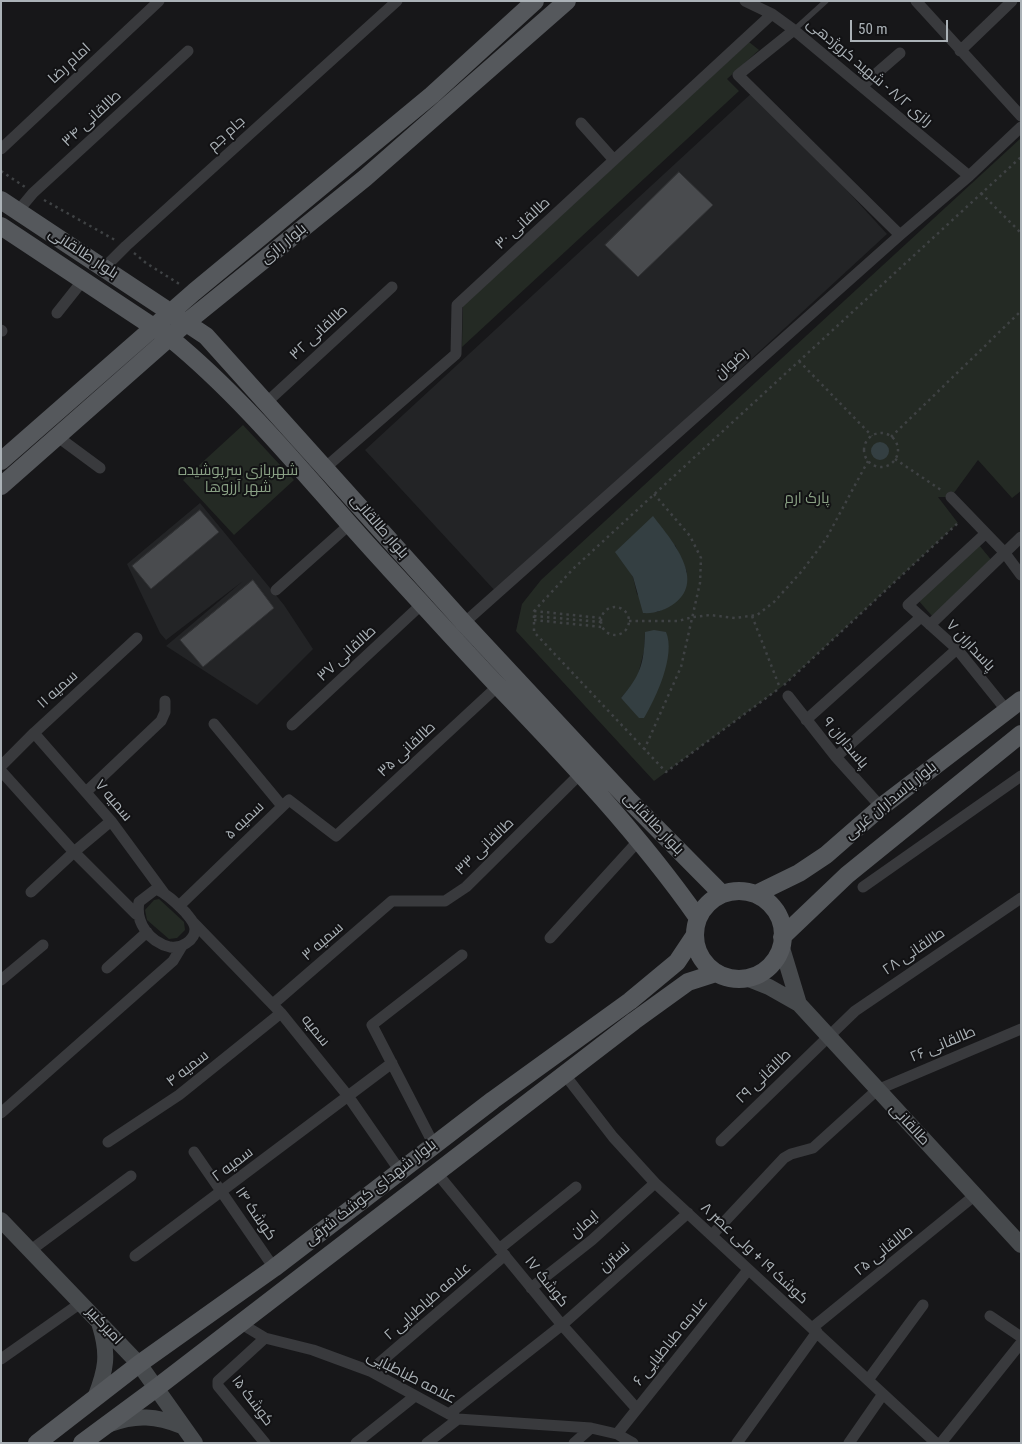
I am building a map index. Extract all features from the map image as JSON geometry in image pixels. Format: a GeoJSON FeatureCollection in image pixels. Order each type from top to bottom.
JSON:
{"type":"FeatureCollection","features":[{"type":"Feature","properties":{"kind":"main road","name":"بلوار رازی"},"geometry":{"type":"LineString","coordinates":[[153,327],[432,95],[535,1]]}},
{"type":"Feature","properties":{"kind":"main road","name":"بلوار رازی"},"geometry":{"type":"LineString","coordinates":[[1,486],[187,322],[357,184],[567,1]]}},
{"type":"Feature","properties":{"kind":"main road"},"geometry":{"type":"LineString","coordinates":[[432,95],[444,108]]}},
{"type":"Feature","properties":{"kind":"main road","name":"بلوار طالقانی"},"geometry":{"type":"LineString","coordinates":[[1,200],[206,336],[326,467],[464,623],[628,798],[722,894]]}},
{"type":"Feature","properties":{"kind":"main road","name":"بلوار طالقانی"},"geometry":{"type":"LineString","coordinates":[[1,226],[84,279],[170,338],[195,359],[250,415],[349,525],[581,773],[640,839],[697,926]]}},
{"type":"Feature","properties":{"kind":"main road"},"geometry":{"type":"LineString","coordinates":[[1,461],[153,327]]}},
{"type":"Feature","properties":{"kind":"main road","name":"بلوار پاسداران غربی"},"geometry":{"type":"LineString","coordinates":[[756,894],[799,873],[826,854],[881,807],[1021,700]]}},
{"type":"Feature","properties":{"kind":"main road","name":"بلوار پاسداران غربی"},"geometry":{"type":"LineString","coordinates":[[782,943],[847,874],[1016,741]]}},
{"type":"Feature","properties":{"kind":"main road"},"geometry":{"type":"LineString","coordinates":[[782,943],[773,964],[758,976],[727,978],[716,973],[703,961],[698,953],[697,926],[708,904],[722,894],[733,891],[756,894],[764,898],[777,910],[783,927],[782,943],[799,1004]]}},
{"type":"Feature","properties":{"kind":"main road","name":"بلوار شهدای کوشک شرقی"},"geometry":{"type":"LineString","coordinates":[[37,1443],[139,1364],[274,1268],[493,1100],[630,1001],[677,962],[697,926]]}},
{"type":"Feature","properties":{"kind":"main road","name":"بلوار شهدای کوشک شرقی"},"geometry":{"type":"LineString","coordinates":[[82,1443],[156,1389],[240,1322],[436,1172],[688,982],[716,973]]}},
{"type":"Feature","properties":{"kind":"main road"},"geometry":{"type":"LineString","coordinates":[[749,978],[799,1004]]}},
{"type":"Feature","properties":{"kind":"main road","name":"طالقانی"},"geometry":{"type":"LineString","coordinates":[[799,1004],[1021,1245]]}},
{"type":"Feature","properties":{"kind":"main road"},"geometry":{"type":"LineString","coordinates":[[493,1100],[506,1119]]}},
{"type":"Feature","properties":{"kind":"main road","name":"امیرکبیر"},"geometry":{"type":"LineString","coordinates":[[4,1227],[82,1302],[139,1364],[195,1443]]}},
{"type":"Feature","properties":{"kind":"main road"},"geometry":{"type":"LineString","coordinates":[[95,1398],[105,1372],[106,1345],[97,1319]]}},
{"type":"Feature","properties":{"kind":"main road"},"geometry":{"type":"LineString","coordinates":[[106,1426],[124,1419],[144,1416],[164,1419],[182,1426]]}},
{"type":"Feature","properties":{"kind":"street","name":"امام رضا"},"geometry":{"type":"LineString","coordinates":[[1,149],[159,1]]}},
{"type":"Feature","properties":{"kind":"street","name":"جام جم"},"geometry":{"type":"LineString","coordinates":[[104,268],[397,1]]}},
{"type":"Feature","properties":{"kind":"street","name":"رازی ۸/۲ - شهید کروژدهی"},"geometry":{"type":"LineString","coordinates":[[745,1],[772,14],[794,30],[969,176]]}},
{"type":"Feature","properties":{"kind":"street"},"geometry":{"type":"LineString","coordinates":[[916,1],[1021,116]]}},
{"type":"Feature","properties":{"kind":"street"},"geometry":{"type":"LineString","coordinates":[[960,51],[1012,1]]}},
{"type":"Feature","properties":{"kind":"street","name":"طالقانی ۳۰"},"geometry":{"type":"LineString","coordinates":[[326,467],[456,354],[457,305],[772,14]]}},
{"type":"Feature","properties":{"kind":"street"},"geometry":{"type":"LineString","coordinates":[[794,30],[738,75],[900,235]]}},
{"type":"Feature","properties":{"kind":"street","name":"طالقانی ۳۴"},"geometry":{"type":"LineString","coordinates":[[18,211],[33,193],[188,51]]}},
{"type":"Feature","properties":{"kind":"street"},"geometry":{"type":"LineString","coordinates":[[862,86],[900,53]]}},
{"type":"Feature","properties":{"kind":"street"},"geometry":{"type":"LineString","coordinates":[[581,123],[614,160]]}},
{"type":"Feature","properties":{"kind":"street","name":"رضوان"},"geometry":{"type":"LineString","coordinates":[[464,623],[900,235],[969,176],[1021,127]]}},
{"type":"Feature","properties":{"kind":"street"},"geometry":{"type":"LineString","coordinates":[[57,313],[84,279]]}},
{"type":"Feature","properties":{"kind":"street","name":"طالقانی ۳۲"},"geometry":{"type":"LineString","coordinates":[[267,402],[392,287]]}},
{"type":"Feature","properties":{"kind":"street"},"geometry":{"type":"LineString","coordinates":[[58,437],[100,468]]}},
{"type":"Feature","properties":{"kind":"street"},"geometry":{"type":"LineString","coordinates":[[951,497],[1004,552],[1021,575]]}},
{"type":"Feature","properties":{"kind":"street"},"geometry":{"type":"LineString","coordinates":[[276,590],[349,525]]}},
{"type":"Feature","properties":{"kind":"street","name":"پاسداران ۷"},"geometry":{"type":"LineString","coordinates":[[985,534],[908,605],[957,649],[1007,711]]}},
{"type":"Feature","properties":{"kind":"street"},"geometry":{"type":"LineString","coordinates":[[806,720],[925,621],[1021,537]]}},
{"type":"Feature","properties":{"kind":"street","name":"طالقانی ۳۷"},"geometry":{"type":"LineString","coordinates":[[292,725],[422,604]]}},
{"type":"Feature","properties":{"kind":"street","name":"سمیه ۱۱"},"geometry":{"type":"LineString","coordinates":[[1,766],[137,638]]}},
{"type":"Feature","properties":{"kind":"street"},"geometry":{"type":"LineString","coordinates":[[836,757],[957,649]]}},
{"type":"Feature","properties":{"kind":"street","name":"طالقانی ۳۵"},"geometry":{"type":"LineString","coordinates":[[336,836],[498,686]]}},
{"type":"Feature","properties":{"kind":"street","name":"پاسداران ۹"},"geometry":{"type":"LineString","coordinates":[[784,692],[836,757],[881,807]]}},
{"type":"Feature","properties":{"kind":"street"},"geometry":{"type":"LineString","coordinates":[[86,792],[161,721],[165,712],[165,701]]}},
{"type":"Feature","properties":{"kind":"street"},"geometry":{"type":"LineString","coordinates":[[214,724],[282,806]]}},
{"type":"Feature","properties":{"kind":"street","name":"سمیه ۷"},"geometry":{"type":"LineString","coordinates":[[34,733],[112,821],[164,893]]}},
{"type":"Feature","properties":{"kind":"street"},"geometry":{"type":"LineString","coordinates":[[1,771],[74,852],[136,914],[147,932],[156,941],[171,948],[182,946]]}},
{"type":"Feature","properties":{"kind":"street","name":"طالقانی ۳۳"},"geometry":{"type":"LineString","coordinates":[[392,901],[446,901],[466,887],[581,773]]}},
{"type":"Feature","properties":{"kind":"street"},"geometry":{"type":"LineString","coordinates":[[863,887],[1021,776]]}},
{"type":"Feature","properties":{"kind":"street","name":"سمیه ۵"},"geometry":{"type":"LineString","coordinates":[[178,906],[289,800],[336,836]]}},
{"type":"Feature","properties":{"kind":"street"},"geometry":{"type":"LineString","coordinates":[[31,892],[74,852],[112,821]]}},
{"type":"Feature","properties":{"kind":"street"},"geometry":{"type":"LineString","coordinates":[[550,938],[640,839]]}},
{"type":"Feature","properties":{"kind":"street"},"geometry":{"type":"LineString","coordinates":[[1,1113],[173,961],[182,946],[192,939],[195,929],[192,921],[164,893],[156,889],[148,893],[139,902],[136,914]]}},
{"type":"Feature","properties":{"kind":"street","name":"طالقانی ۲۸"},"geometry":{"type":"LineString","coordinates":[[828,1036],[855,1011],[1021,898]]}},
{"type":"Feature","properties":{"kind":"street","name":"سمیه ۳"},"geometry":{"type":"LineString","coordinates":[[273,1004],[392,901]]}},
{"type":"Feature","properties":{"kind":"street","name":"سمیه"},"geometry":{"type":"LineString","coordinates":[[192,921],[282,1014],[348,1096],[400,1171]]}},
{"type":"Feature","properties":{"kind":"street"},"geometry":{"type":"LineString","coordinates":[[107,968],[147,932]]}},
{"type":"Feature","properties":{"kind":"street"},"geometry":{"type":"LineString","coordinates":[[1,980],[43,945]]}},
{"type":"Feature","properties":{"kind":"street"},"geometry":{"type":"LineString","coordinates":[[434,1145],[372,1025],[462,955]]}},
{"type":"Feature","properties":{"kind":"street","name":"سمیه ۴"},"geometry":{"type":"LineString","coordinates":[[108,1142],[180,1095],[282,1014]]}},
{"type":"Feature","properties":{"kind":"street","name":"طالقانی ۲۶"},"geometry":{"type":"LineString","coordinates":[[712,1235],[784,1158],[814,1148],[877,1090],[1021,1029]]}},
{"type":"Feature","properties":{"kind":"street","name":"طالقانی ۲۹"},"geometry":{"type":"LineString","coordinates":[[721,1140],[828,1036]]}},
{"type":"Feature","properties":{"kind":"street","name":"سمیه ۲"},"geometry":{"type":"LineString","coordinates":[[135,1256],[392,1063]]}},
{"type":"Feature","properties":{"kind":"street","name":"کوشک ۱۹ + ولی عصر ۸"},"geometry":{"type":"LineString","coordinates":[[565,1075],[613,1137],[655,1182],[936,1443]]}},
{"type":"Feature","properties":{"kind":"street","name":"کوشک ۱۴"},"geometry":{"type":"LineString","coordinates":[[194,1152],[274,1268]]}},
{"type":"Feature","properties":{"kind":"street","name":"کوشک ۱۷"},"geometry":{"type":"LineString","coordinates":[[436,1172],[562,1325],[637,1409]]}},
{"type":"Feature","properties":{"kind":"street"},"geometry":{"type":"LineString","coordinates":[[30,1250],[131,1176]]}},
{"type":"Feature","properties":{"kind":"street","name":"ایمان"},"geometry":{"type":"LineString","coordinates":[[531,1288],[592,1240],[655,1182]]}},
{"type":"Feature","properties":{"kind":"street","name":"علامه طباطبایی ۲"},"geometry":{"type":"LineString","coordinates":[[370,1372],[576,1187]]}},
{"type":"Feature","properties":{"kind":"street","name":"طالقانی ۲۵"},"geometry":{"type":"LineString","coordinates":[[737,1443],[814,1330],[974,1196]]}},
{"type":"Feature","properties":{"kind":"street","name":"نسترن"},"geometry":{"type":"LineString","coordinates":[[427,1443],[454,1417],[562,1325],[688,1213]]}},
{"type":"Feature","properties":{"kind":"street","name":"علامه طباطبایی ۶"},"geometry":{"type":"LineString","coordinates":[[617,1434],[748,1270]]}},
{"type":"Feature","properties":{"kind":"street"},"geometry":{"type":"LineString","coordinates":[[1,1359],[82,1302]]}},
{"type":"Feature","properties":{"kind":"street"},"geometry":{"type":"LineString","coordinates":[[868,1380],[923,1305]]}},
{"type":"Feature","properties":{"kind":"street"},"geometry":{"type":"LineString","coordinates":[[990,1316],[1021,1337]]}},
{"type":"Feature","properties":{"kind":"street","name":"علامه طباطبایی"},"geometry":{"type":"LineString","coordinates":[[240,1322],[265,1338],[313,1350],[370,1372],[454,1417],[591,1428],[617,1434],[633,1443]]}},
{"type":"Feature","properties":{"kind":"street","name":"کوشک ۱۵"},"geometry":{"type":"LineString","coordinates":[[265,1338],[218,1381],[218,1386],[265,1443]]}},
{"type":"Feature","properties":{"kind":"street"},"geometry":{"type":"LineString","coordinates":[[941,1443],[1021,1343]]}},
{"type":"Feature","properties":{"kind":"street"},"geometry":{"type":"LineString","coordinates":[[849,1443],[883,1394]]}},
{"type":"Feature","properties":{"kind":"street"},"geometry":{"type":"LineString","coordinates":[[356,1443],[415,1396]]}},
{"type":"Feature","properties":{"kind":"street"},"geometry":{"type":"LineString","coordinates":[[574,1443],[591,1428]]}},
{"type":"Feature","properties":{"kind":"lane"},"geometry":{"type":"LineString","coordinates":[[794,30],[826,1]]}},
{"type":"Feature","properties":{"kind":"path"},"geometry":{"type":"LineString","coordinates":[[958,523],[784,692],[666,772],[534,632],[534,611],[574,568],[1021,157]]}},
{"type":"Feature","properties":{"kind":"path"},"geometry":{"type":"LineString","coordinates":[[1,171],[33,193],[126,246],[146,263],[194,292]]}},
{"type":"Feature","properties":{"kind":"path"},"geometry":{"type":"LineString","coordinates":[[981,193],[1021,233]]}},
{"type":"Feature","properties":{"kind":"path"},"geometry":{"type":"LineString","coordinates":[[891,437],[1021,311]]}},
{"type":"Feature","properties":{"kind":"path"},"geometry":{"type":"LineString","coordinates":[[799,361],[872,436]]}},
{"type":"Feature","properties":{"kind":"path"},"geometry":{"type":"LineString","coordinates":[[629,621],[678,621],[710,615],[735,618],[757,615],[774,602],[802,571],[838,519],[868,462],[864,448],[872,436],[882,433],[891,437],[897,445],[895,459]]}},
{"type":"Feature","properties":{"kind":"path"},"geometry":{"type":"LineString","coordinates":[[868,462],[882,467],[895,459]]}},
{"type":"Feature","properties":{"kind":"path"},"geometry":{"type":"LineString","coordinates":[[895,459],[951,497]]}},
{"type":"Feature","properties":{"kind":"path"},"geometry":{"type":"LineString","coordinates":[[644,750],[681,667],[700,583],[701,558],[690,536],[654,494]]}},
{"type":"Feature","properties":{"kind":"path"},"geometry":{"type":"LineString","coordinates":[[616,607],[625,611],[629,621],[625,631],[617,635],[608,634],[602,627],[601,618],[607,610],[616,607]]}},
{"type":"Feature","properties":{"kind":"path"},"geometry":{"type":"LineString","coordinates":[[534,611],[601,618]]}},
{"type":"Feature","properties":{"kind":"path"},"geometry":{"type":"LineString","coordinates":[[534,616],[601,622]]}},
{"type":"Feature","properties":{"kind":"path"},"geometry":{"type":"LineString","coordinates":[[752,616],[784,692]]}},
{"type":"Feature","properties":{"kind":"path"},"geometry":{"type":"LineString","coordinates":[[534,620],[602,627]]}},
{"type":"Feature","properties":{"kind":"shaded area"},"geometry":{"type":"Polygon","coordinates":[[[755,90],[887,234],[497,593],[365,450],[755,90]]]}},
{"type":"Feature","properties":{"kind":"shaded area"},"geometry":{"type":"Polygon","coordinates":[[[880,442],[886,445],[889,451],[886,457],[880,460],[874,457],[871,451],[874,445],[880,442]]]}},
{"type":"Feature","properties":{"kind":"shaded area"},"geometry":{"type":"Polygon","coordinates":[[[200,503],[284,605],[313,649],[257,705],[166,646],[243,581],[166,640],[160,633],[127,564],[200,503]]]}},
{"type":"Feature","properties":{"kind":"shaded area"},"geometry":{"type":"Polygon","coordinates":[[[653,516],[668,535],[682,558],[687,582],[684,593],[675,603],[664,610],[643,613],[633,577],[615,552],[653,516]]]}},
{"type":"Feature","properties":{"kind":"shaded area"},"geometry":{"type":"Polygon","coordinates":[[[654,630],[666,632],[668,641],[667,664],[649,710],[644,718],[639,718],[621,698],[633,682],[640,668],[644,652],[645,632],[654,630]]]}},
{"type":"Feature","properties":{"kind":"green space"},"geometry":{"type":"Polygon","coordinates":[[[749,42],[759,50],[727,79],[739,91],[462,347],[463,306],[749,42]]]}},
{"type":"Feature","properties":{"kind":"green space","name":"پارک ارم"},"geometry":{"type":"Polygon","coordinates":[[[1021,138],[1021,491],[1012,498],[978,460],[951,497],[938,497],[958,523],[784,685],[654,781],[516,631],[522,604],[541,580],[1021,138]],[[675,545],[627,567],[633,577],[637,594],[657,612],[664,609],[687,572],[675,545]],[[645,632],[644,651],[637,679],[621,698],[644,718],[645,632]]]}},
{"type":"Feature","properties":{"kind":"green space","name":"شهربازی سرپوشیده شهر آرزوها"},"geometry":{"type":"Polygon","coordinates":[[[243,425],[294,480],[234,535],[183,480],[243,425]]]}},
{"type":"Feature","properties":{"kind":"green space"},"geometry":{"type":"Polygon","coordinates":[[[979,545],[993,562],[932,616],[918,600],[979,545]]]}},
{"type":"Feature","properties":{"kind":"green space"},"geometry":{"type":"Polygon","coordinates":[[[159,899],[184,922],[185,930],[177,938],[169,939],[147,920],[145,910],[154,900],[159,899]]]}},
{"type":"Feature","properties":{"kind":"building"},"geometry":{"type":"Polygon","coordinates":[[[679,172],[713,205],[638,277],[605,245],[679,172]]]}},
{"type":"Feature","properties":{"kind":"building"},"geometry":{"type":"Polygon","coordinates":[[[200,510],[219,532],[151,589],[132,566],[200,510]]]}},
{"type":"Feature","properties":{"kind":"building"},"geometry":{"type":"Polygon","coordinates":[[[253,580],[274,608],[203,667],[180,640],[253,580]]]}}]}
